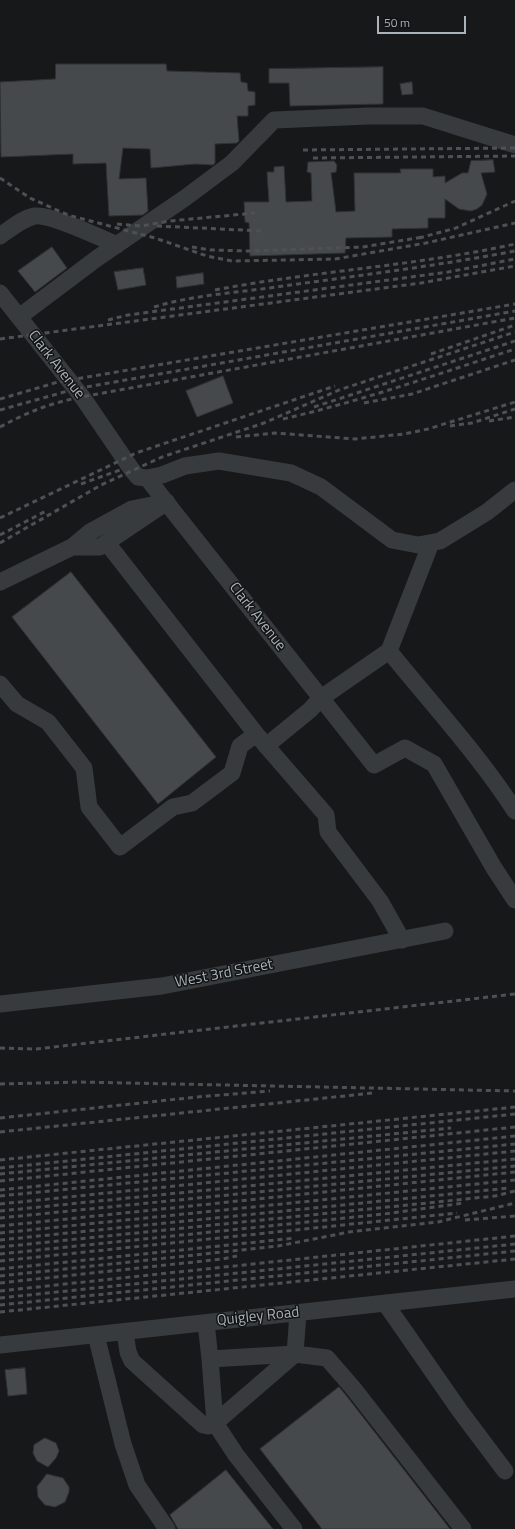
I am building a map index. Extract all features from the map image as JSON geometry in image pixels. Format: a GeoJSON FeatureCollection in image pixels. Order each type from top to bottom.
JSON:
{"type":"FeatureCollection","features":[{"type":"Feature","properties":{"kind":"street"},"geometry":{"type":"LineString","coordinates":[[19,317],[232,163],[274,120],[423,116],[515,145]]}},
{"type":"Feature","properties":{"kind":"street"},"geometry":{"type":"LineString","coordinates":[[0,236],[36,216],[60,221],[117,245]]}},
{"type":"Feature","properties":{"kind":"street","name":"Clark Avenue"},"geometry":{"type":"LineString","coordinates":[[0,293],[83,398],[132,470],[138,477],[147,478],[167,502],[374,765],[405,748],[434,764],[494,868],[515,900]]}},
{"type":"Feature","properties":{"kind":"street"},"geometry":{"type":"LineString","coordinates":[[147,478],[162,475],[185,466],[219,462],[291,473],[321,487],[392,540],[418,545],[440,541],[487,512],[515,490]]}},
{"type":"Feature","properties":{"kind":"street"},"geometry":{"type":"LineString","coordinates":[[72,547],[100,547],[167,502]]}},
{"type":"Feature","properties":{"kind":"street"},"geometry":{"type":"LineString","coordinates":[[0,582],[72,547],[90,532],[132,509],[167,502]]}},
{"type":"Feature","properties":{"kind":"street"},"geometry":{"type":"LineString","coordinates":[[107,543],[261,740],[326,815],[328,832],[380,901],[402,940]]}},
{"type":"Feature","properties":{"kind":"street"},"geometry":{"type":"LineString","coordinates":[[0,684],[17,704],[48,722],[84,768],[89,807],[120,847],[173,807],[192,803],[232,772],[240,746],[261,740],[310,710],[321,698],[389,651],[431,543]]}},
{"type":"Feature","properties":{"kind":"street"},"geometry":{"type":"LineString","coordinates":[[389,651],[471,752],[515,811]]}},
{"type":"Feature","properties":{"kind":"street","name":"West 3rd Street"},"geometry":{"type":"LineString","coordinates":[[0,1004],[162,986],[445,931]]}},
{"type":"Feature","properties":{"kind":"street","name":"Quigley Road"},"geometry":{"type":"LineString","coordinates":[[0,1345],[515,1289]]}},
{"type":"Feature","properties":{"kind":"street"},"geometry":{"type":"LineString","coordinates":[[385,1303],[460,1411],[505,1471]]}},
{"type":"Feature","properties":{"kind":"street"},"geometry":{"type":"LineString","coordinates":[[125,1332],[128,1352],[132,1361],[203,1425],[208,1426],[215,1423],[295,1354],[298,1313]]}},
{"type":"Feature","properties":{"kind":"street"},"geometry":{"type":"LineString","coordinates":[[206,1323],[215,1423],[236,1455],[294,1529]]}},
{"type":"Feature","properties":{"kind":"street"},"geometry":{"type":"LineString","coordinates":[[96,1335],[123,1444],[137,1485],[167,1529]]}},
{"type":"Feature","properties":{"kind":"street"},"geometry":{"type":"LineString","coordinates":[[210,1359],[295,1354],[327,1358],[353,1388],[463,1529]]}},
{"type":"Feature","properties":{"kind":"building"},"geometry":{"type":"Polygon","coordinates":[[[56,64],[166,64],[167,71],[240,73],[241,82],[247,83],[248,91],[255,92],[255,105],[248,106],[248,116],[237,116],[239,141],[237,143],[215,144],[215,163],[213,165],[195,164],[151,168],[150,149],[123,148],[119,179],[146,178],[148,211],[143,215],[109,216],[106,163],[73,164],[73,154],[1,157],[0,82],[55,79],[56,64]]]}},
{"type":"Feature","properties":{"kind":"building"},"geometry":{"type":"Polygon","coordinates":[[[383,67],[383,104],[290,106],[289,83],[269,83],[269,69],[383,67]]]}},
{"type":"Feature","properties":{"kind":"building"},"geometry":{"type":"Polygon","coordinates":[[[412,82],[413,94],[402,95],[400,84],[412,82]]]}},
{"type":"Feature","properties":{"kind":"building"},"geometry":{"type":"Polygon","coordinates":[[[493,160],[495,172],[481,173],[487,194],[482,205],[477,209],[471,211],[459,209],[445,199],[445,218],[428,218],[428,228],[392,229],[392,237],[346,238],[345,253],[250,256],[249,223],[245,222],[244,202],[269,202],[267,172],[274,172],[274,167],[284,166],[286,202],[312,201],[311,173],[307,172],[308,162],[334,161],[337,165],[336,172],[331,173],[336,212],[355,211],[354,173],[401,173],[400,169],[433,169],[433,177],[445,176],[445,183],[462,173],[468,173],[471,161],[493,160]]]}},
{"type":"Feature","properties":{"kind":"building"},"geometry":{"type":"Polygon","coordinates":[[[52,247],[67,268],[35,292],[18,271],[52,247]]]}},
{"type":"Feature","properties":{"kind":"building"},"geometry":{"type":"Polygon","coordinates":[[[143,268],[146,285],[118,290],[114,272],[143,268]]]}},
{"type":"Feature","properties":{"kind":"building"},"geometry":{"type":"Polygon","coordinates":[[[203,273],[204,284],[177,288],[176,277],[203,273]]]}},
{"type":"Feature","properties":{"kind":"building"},"geometry":{"type":"Polygon","coordinates":[[[223,376],[233,403],[197,417],[186,391],[223,376]]]}},
{"type":"Feature","properties":{"kind":"building"},"geometry":{"type":"Polygon","coordinates":[[[71,572],[216,757],[158,804],[12,617],[71,572]]]}},
{"type":"Feature","properties":{"kind":"building"},"geometry":{"type":"Polygon","coordinates":[[[25,1368],[27,1394],[8,1396],[5,1370],[25,1368]]]}},
{"type":"Feature","properties":{"kind":"building"},"geometry":{"type":"Polygon","coordinates":[[[339,1387],[450,1529],[322,1529],[260,1449],[339,1387]]]}},
{"type":"Feature","properties":{"kind":"building"},"geometry":{"type":"Polygon","coordinates":[[[45,1438],[56,1443],[59,1451],[56,1458],[48,1467],[37,1461],[33,1453],[34,1445],[45,1438]]]}},
{"type":"Feature","properties":{"kind":"building"},"geometry":{"type":"Polygon","coordinates":[[[226,1470],[273,1529],[178,1529],[170,1515],[226,1470]]]}},
{"type":"Feature","properties":{"kind":"building"},"geometry":{"type":"Polygon","coordinates":[[[47,1474],[63,1478],[69,1487],[69,1492],[65,1502],[55,1507],[45,1505],[38,1497],[37,1487],[47,1474]]]}},
{"type":"Feature","properties":{"kind":"railway"},"geometry":{"type":"LineString","coordinates":[[303,150],[515,148]]}},
{"type":"Feature","properties":{"kind":"railway"},"geometry":{"type":"LineString","coordinates":[[313,158],[515,156]]}},
{"type":"Feature","properties":{"kind":"railway"},"geometry":{"type":"LineString","coordinates":[[0,178],[30,198],[68,215],[155,238],[207,256],[232,261],[335,259],[426,243],[515,223]]}},
{"type":"Feature","properties":{"kind":"railway"},"geometry":{"type":"LineString","coordinates":[[419,238],[456,228],[515,201]]}},
{"type":"Feature","properties":{"kind":"railway"},"geometry":{"type":"LineString","coordinates":[[117,224],[141,226],[170,221],[255,213]]}},
{"type":"Feature","properties":{"kind":"railway"},"geometry":{"type":"LineString","coordinates":[[157,226],[263,231]]}},
{"type":"Feature","properties":{"kind":"railway"},"geometry":{"type":"LineString","coordinates":[[192,247],[211,250],[250,251],[363,247],[423,237]]}},
{"type":"Feature","properties":{"kind":"railway"},"geometry":{"type":"LineString","coordinates":[[215,290],[252,283],[440,258],[515,244]]}},
{"type":"Feature","properties":{"kind":"railway"},"geometry":{"type":"LineString","coordinates":[[154,307],[199,297],[396,270],[515,251]]}},
{"type":"Feature","properties":{"kind":"railway"},"geometry":{"type":"LineString","coordinates":[[108,320],[128,315],[448,272],[515,259]]}},
{"type":"Feature","properties":{"kind":"railway"},"geometry":{"type":"LineString","coordinates":[[0,339],[421,283],[515,266]]}},
{"type":"Feature","properties":{"kind":"railway"},"geometry":{"type":"LineString","coordinates":[[0,399],[58,382],[515,304]]}},
{"type":"Feature","properties":{"kind":"railway"},"geometry":{"type":"LineString","coordinates":[[0,410],[75,389],[515,311]]}},
{"type":"Feature","properties":{"kind":"railway"},"geometry":{"type":"LineString","coordinates":[[0,427],[39,409],[59,402],[81,397],[515,318]]}},
{"type":"Feature","properties":{"kind":"railway"},"geometry":{"type":"LineString","coordinates":[[431,354],[515,325]]}},
{"type":"Feature","properties":{"kind":"railway"},"geometry":{"type":"LineString","coordinates":[[0,543],[101,485],[162,457],[264,423],[339,390],[515,332]]}},
{"type":"Feature","properties":{"kind":"railway"},"geometry":{"type":"LineString","coordinates":[[314,407],[515,341]]}},
{"type":"Feature","properties":{"kind":"railway"},"geometry":{"type":"LineString","coordinates":[[283,419],[371,396],[515,349]]}},
{"type":"Feature","properties":{"kind":"railway"},"geometry":{"type":"LineString","coordinates":[[364,403],[412,394],[515,360]]}},
{"type":"Feature","properties":{"kind":"railway"},"geometry":{"type":"LineString","coordinates":[[0,518],[136,453],[335,386]]}},
{"type":"Feature","properties":{"kind":"railway"},"geometry":{"type":"LineString","coordinates":[[236,437],[275,433],[355,439],[404,434],[428,429],[515,402]]}},
{"type":"Feature","properties":{"kind":"railway"},"geometry":{"type":"LineString","coordinates":[[450,426],[472,423],[515,409]]}},
{"type":"Feature","properties":{"kind":"railway"},"geometry":{"type":"LineString","coordinates":[[489,421],[515,417]]}},
{"type":"Feature","properties":{"kind":"railway"},"geometry":{"type":"LineString","coordinates":[[81,484],[120,470]]}},
{"type":"Feature","properties":{"kind":"railway"},"geometry":{"type":"LineString","coordinates":[[0,535],[46,511]]}},
{"type":"Feature","properties":{"kind":"railway"},"geometry":{"type":"LineString","coordinates":[[0,1048],[36,1049],[515,994]]}},
{"type":"Feature","properties":{"kind":"railway"},"geometry":{"type":"LineString","coordinates":[[0,1084],[79,1082],[515,1091]]}},
{"type":"Feature","properties":{"kind":"railway"},"geometry":{"type":"LineString","coordinates":[[0,1118],[197,1097],[270,1091]]}},
{"type":"Feature","properties":{"kind":"railway"},"geometry":{"type":"LineString","coordinates":[[0,1132],[373,1093]]}},
{"type":"Feature","properties":{"kind":"railway"},"geometry":{"type":"LineString","coordinates":[[0,1160],[515,1107]]}},
{"type":"Feature","properties":{"kind":"railway"},"geometry":{"type":"LineString","coordinates":[[0,1168],[515,1114]]}},
{"type":"Feature","properties":{"kind":"railway"},"geometry":{"type":"LineString","coordinates":[[0,1181],[515,1127]]}},
{"type":"Feature","properties":{"kind":"railway"},"geometry":{"type":"LineString","coordinates":[[0,1174],[451,1128]]}},
{"type":"Feature","properties":{"kind":"railway"},"geometry":{"type":"LineString","coordinates":[[0,1190],[515,1136]]}},
{"type":"Feature","properties":{"kind":"railway"},"geometry":{"type":"LineString","coordinates":[[0,1196],[515,1144]]}},
{"type":"Feature","properties":{"kind":"railway"},"geometry":{"type":"LineString","coordinates":[[0,1204],[515,1151]]}},
{"type":"Feature","properties":{"kind":"railway"},"geometry":{"type":"LineString","coordinates":[[0,1211],[515,1159]]}},
{"type":"Feature","properties":{"kind":"railway"},"geometry":{"type":"LineString","coordinates":[[0,1218],[515,1166]]}},
{"type":"Feature","properties":{"kind":"railway"},"geometry":{"type":"LineString","coordinates":[[0,1226],[515,1172]]}},
{"type":"Feature","properties":{"kind":"railway"},"geometry":{"type":"LineString","coordinates":[[0,1233],[515,1180]]}},
{"type":"Feature","properties":{"kind":"railway"},"geometry":{"type":"LineString","coordinates":[[0,1240],[509,1188]]}},
{"type":"Feature","properties":{"kind":"railway"},"geometry":{"type":"LineString","coordinates":[[0,1247],[495,1196],[515,1191]]}},
{"type":"Feature","properties":{"kind":"railway"},"geometry":{"type":"LineString","coordinates":[[0,1254],[384,1214],[464,1203]]}},
{"type":"Feature","properties":{"kind":"railway"},"geometry":{"type":"LineString","coordinates":[[0,1276],[278,1246],[349,1232],[438,1222],[515,1203]]}},
{"type":"Feature","properties":{"kind":"railway"},"geometry":{"type":"LineString","coordinates":[[0,1261],[457,1213]]}},
{"type":"Feature","properties":{"kind":"railway"},"geometry":{"type":"LineString","coordinates":[[465,1220],[515,1216]]}},
{"type":"Feature","properties":{"kind":"railway"},"geometry":{"type":"LineString","coordinates":[[0,1291],[515,1236]]}},
{"type":"Feature","properties":{"kind":"railway"},"geometry":{"type":"LineString","coordinates":[[0,1269],[295,1238]]}},
{"type":"Feature","properties":{"kind":"railway"},"geometry":{"type":"LineString","coordinates":[[0,1298],[515,1244]]}},
{"type":"Feature","properties":{"kind":"railway"},"geometry":{"type":"LineString","coordinates":[[0,1305],[515,1251]]}},
{"type":"Feature","properties":{"kind":"railway"},"geometry":{"type":"LineString","coordinates":[[0,1283],[222,1259],[237,1256]]}},
{"type":"Feature","properties":{"kind":"railway"},"geometry":{"type":"LineString","coordinates":[[0,1312],[515,1259]]}}]}
